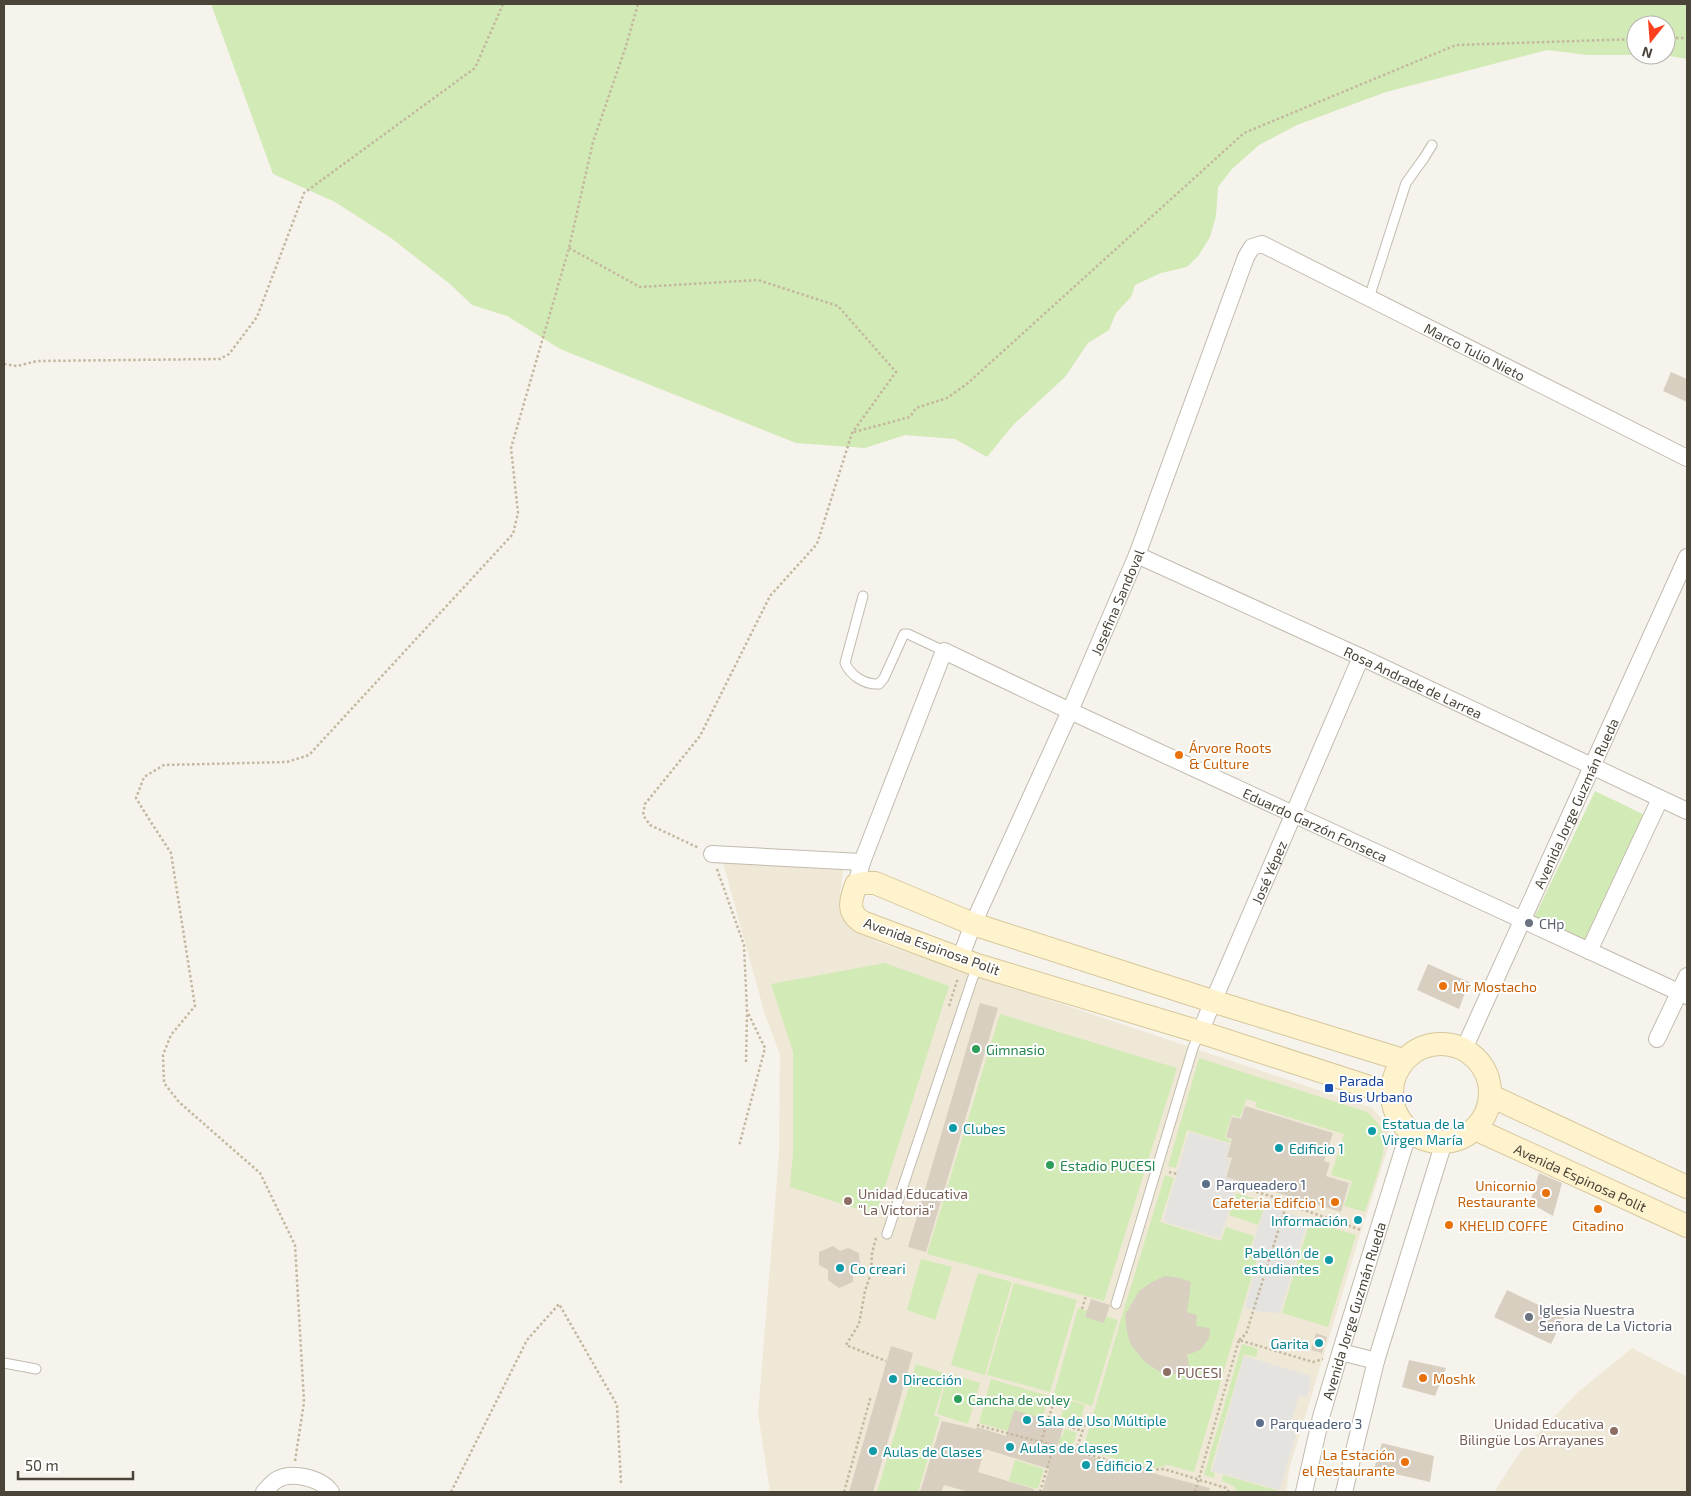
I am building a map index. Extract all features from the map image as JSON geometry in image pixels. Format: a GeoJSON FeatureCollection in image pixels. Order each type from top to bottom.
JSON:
{"type":"FeatureCollection","features":[{"type":"Feature","properties":{"kind":"street","name":"Marco Tulio Nieto"},"geometry":{"type":"LineString","coordinates":[[1262,244],[1687,458]]}},
{"type":"Feature","properties":{"kind":"street","name":"Josefina Sandoval"},"geometry":{"type":"LineString","coordinates":[[969,962],[972,924],[1070,711],[1137,556],[1246,257],[1252,247],[1262,244]]}},
{"type":"Feature","properties":{"kind":"street","name":"Rosa Andrade de Larrea"},"geometry":{"type":"LineString","coordinates":[[1137,556],[1361,657],[1687,811]]}},
{"type":"Feature","properties":{"kind":"street","name":"Avenida Jorge Guzmán Rueda"},"geometry":{"type":"LineString","coordinates":[[1464,1048],[1687,556]]}},
{"type":"Feature","properties":{"kind":"street"},"geometry":{"type":"LineString","coordinates":[[944,651],[862,862],[856,885],[874,884],[972,924],[1403,1060]]}},
{"type":"Feature","properties":{"kind":"street","name":"Eduardo Garzón Fonseca"},"geometry":{"type":"LineString","coordinates":[[944,651],[1683,994]]}},
{"type":"Feature","properties":{"kind":"street","name":"José Yépez"},"geometry":{"type":"LineString","coordinates":[[1200,1032],[1361,657]]}},
{"type":"Feature","properties":{"kind":"street"},"geometry":{"type":"LineString","coordinates":[[1588,951],[1660,799]]}},
{"type":"Feature","properties":{"kind":"street"},"geometry":{"type":"LineString","coordinates":[[712,854],[862,862]]}},
{"type":"Feature","properties":{"kind":"street","name":"Avenida Espinosa Polit"},"geometry":{"type":"LineString","coordinates":[[856,885],[851,897],[851,908],[855,917],[862,922],[969,962],[1200,1032],[1391,1094]]}},
{"type":"Feature","properties":{"kind":"street"},"geometry":{"type":"LineString","coordinates":[[1657,1039],[1683,994],[1687,976]]}},
{"type":"Feature","properties":{"kind":"street"},"geometry":{"type":"LineString","coordinates":[[1443,1043],[1464,1048],[1482,1066],[1489,1080],[1491,1096],[1483,1119],[1475,1129],[1460,1138],[1444,1142],[1431,1141],[1419,1137],[1409,1131],[1399,1120],[1393,1107],[1392,1081],[1396,1070],[1403,1060],[1415,1050],[1428,1045],[1443,1043]]}},
{"type":"Feature","properties":{"kind":"street"},"geometry":{"type":"LineString","coordinates":[[1491,1096],[1687,1187]]}},
{"type":"Feature","properties":{"kind":"street","name":"Avenida Espinosa Polit"},"geometry":{"type":"LineString","coordinates":[[1475,1129],[1687,1226]]}},
{"type":"Feature","properties":{"kind":"street","name":"Avenida Jorge Guzmán Rueda"},"geometry":{"type":"LineString","coordinates":[[1304,1492],[1321,1417],[1409,1131]]}},
{"type":"Feature","properties":{"kind":"street"},"geometry":{"type":"LineString","coordinates":[[1344,1492],[1376,1361],[1444,1142]]}},
{"type":"Feature","properties":{"kind":"street"},"geometry":{"type":"LineString","coordinates":[[1341,1352],[1376,1361]]}},
{"type":"Feature","properties":{"kind":"street"},"geometry":{"type":"LineString","coordinates":[[264,1492],[276,1480],[293,1476],[310,1478],[328,1488],[331,1492]]}},
{"type":"Feature","properties":{"kind":"lane"},"geometry":{"type":"LineString","coordinates":[[1369,298],[1406,183],[1432,145]]}},
{"type":"Feature","properties":{"kind":"lane"},"geometry":{"type":"LineString","coordinates":[[863,596],[845,663],[848,670],[860,679],[871,684],[879,684],[884,678],[904,634],[908,634],[944,651]]}},
{"type":"Feature","properties":{"kind":"lane"},"geometry":{"type":"LineString","coordinates":[[888,1234],[969,962]]}},
{"type":"Feature","properties":{"kind":"lane"},"geometry":{"type":"LineString","coordinates":[[1116,1304],[1193,1048],[1200,1032]]}},
{"type":"Feature","properties":{"kind":"lane"},"geometry":{"type":"LineString","coordinates":[[4,1363],[36,1370]]}},
{"type":"Feature","properties":{"kind":"path"},"geometry":{"type":"LineString","coordinates":[[4,364],[17,366],[37,362],[220,359],[229,354],[257,317],[304,193],[475,68],[503,4]]}},
{"type":"Feature","properties":{"kind":"path"},"geometry":{"type":"LineString","coordinates":[[293,1476],[304,1402],[294,1245],[260,1173],[180,1102],[164,1084],[163,1055],[171,1035],[195,1006],[171,853],[136,798],[144,777],[164,765],[287,762],[309,755],[513,534],[518,513],[511,448],[568,248],[593,142],[626,46],[638,4]]}},
{"type":"Feature","properties":{"kind":"path"},"geometry":{"type":"LineString","coordinates":[[852,433],[910,417],[916,408],[947,398],[968,383],[1244,133],[1456,45],[1626,39]]}},
{"type":"Feature","properties":{"kind":"path"},"geometry":{"type":"LineString","coordinates":[[568,248],[640,287],[758,280],[838,306],[896,372],[852,433],[817,544],[770,596],[700,736],[645,804],[643,815],[650,824],[712,854],[744,945],[747,1011],[746,1062]]}},
{"type":"Feature","properties":{"kind":"path"},"geometry":{"type":"LineString","coordinates":[[739,1146],[765,1048],[747,1011]]}},
{"type":"Feature","properties":{"kind":"path"},"geometry":{"type":"LineString","coordinates":[[1237,1186],[1361,1230]]}},
{"type":"Feature","properties":{"kind":"path"},"geometry":{"type":"LineString","coordinates":[[1196,1492],[1239,1340],[1246,1334],[1289,1196]]}},
{"type":"Feature","properties":{"kind":"path"},"geometry":{"type":"LineString","coordinates":[[1082,1309],[1086,1296]]}},
{"type":"Feature","properties":{"kind":"path"},"geometry":{"type":"LineString","coordinates":[[451,1492],[527,1340],[559,1304],[617,1405],[621,1484]]}},
{"type":"Feature","properties":{"kind":"path"},"geometry":{"type":"LineString","coordinates":[[1239,1340],[1312,1362],[1323,1358]]}},
{"type":"Feature","properties":{"kind":"path"},"geometry":{"type":"LineString","coordinates":[[1042,1442],[1056,1395]]}},
{"type":"Feature","properties":{"kind":"path"},"geometry":{"type":"LineString","coordinates":[[844,1492],[871,1396]]}},
{"type":"Feature","properties":{"kind":"path"},"geometry":{"type":"LineString","coordinates":[[1076,1451],[1085,1422]]}},
{"type":"Feature","properties":{"kind":"path"},"geometry":{"type":"LineString","coordinates":[[976,1424],[1154,1471],[1164,1469],[1226,1488],[1229,1492]]}},
{"type":"Feature","properties":{"kind":"path"},"geometry":{"type":"LineString","coordinates":[[1063,1426],[1083,1431]]}},
{"type":"Feature","properties":{"kind":"path"},"geometry":{"type":"LineString","coordinates":[[1040,1492],[1054,1445]]}},
{"type":"Feature","properties":{"kind":"shaded area"},"geometry":{"type":"Polygon","coordinates":[[[722,859],[844,863],[840,894],[851,922],[877,942],[1372,1108],[1383,1120],[1389,1132],[1388,1148],[1289,1470],[1286,1492],[770,1492],[758,1414],[779,1154],[780,1054],[765,1015],[722,859]]]}},
{"type":"Feature","properties":{"kind":"shaded area","name":"Parqueadero 1"},"geometry":{"type":"Polygon","coordinates":[[[1189,1132],[1230,1144],[1226,1158],[1230,1159],[1225,1176],[1238,1181],[1220,1239],[1163,1221],[1189,1132]]]}},
{"type":"Feature","properties":{"kind":"shaded area"},"geometry":{"type":"Polygon","coordinates":[[[1265,1205],[1308,1220],[1280,1313],[1254,1311],[1245,1307],[1261,1251],[1252,1248],[1265,1205]]]}},
{"type":"Feature","properties":{"kind":"shaded area","name":"Unidad Educativa Bilingüe Los Arrayanes"},"geometry":{"type":"Polygon","coordinates":[[[1632,1348],[1687,1377],[1687,1492],[1494,1492],[1520,1452],[1577,1393],[1632,1348]]]}},
{"type":"Feature","properties":{"kind":"shaded area","name":"Parqueadero 3"},"geometry":{"type":"Polygon","coordinates":[[[1244,1356],[1311,1376],[1307,1397],[1299,1396],[1291,1422],[1299,1424],[1280,1490],[1212,1471],[1244,1356]]]}},
{"type":"Feature","properties":{"kind":"green space"},"geometry":{"type":"Polygon","coordinates":[[[211,4],[1687,4],[1687,59],[1676,57],[1676,15],[1626,15],[1626,55],[1587,55],[1547,50],[1386,92],[1297,125],[1259,145],[1232,169],[1218,187],[1216,216],[1210,237],[1199,255],[1187,267],[1161,273],[1135,285],[1131,297],[1116,313],[1109,330],[1088,343],[1065,377],[1013,425],[987,457],[955,439],[905,435],[865,448],[796,443],[560,349],[507,316],[472,305],[450,284],[391,238],[335,202],[273,174],[211,4]]]}},
{"type":"Feature","properties":{"kind":"green space"},"geometry":{"type":"Polygon","coordinates":[[[1595,791],[1651,818],[1591,945],[1534,918],[1595,791]]]}},
{"type":"Feature","properties":{"kind":"green space"},"geometry":{"type":"Polygon","coordinates":[[[885,963],[949,986],[876,1215],[790,1187],[793,1153],[793,1052],[771,984],[885,963]]]}},
{"type":"Feature","properties":{"kind":"green space","name":"Estadio PUCESI"},"geometry":{"type":"Polygon","coordinates":[[[1000,1014],[1177,1068],[1104,1301],[927,1254],[1000,1014]]]}},
{"type":"Feature","properties":{"kind":"green space"},"geometry":{"type":"Polygon","coordinates":[[[1199,1058],[1370,1114],[1380,1128],[1384,1141],[1381,1161],[1365,1212],[1344,1206],[1352,1181],[1331,1175],[1344,1134],[1255,1107],[1257,1102],[1246,1099],[1240,1118],[1232,1115],[1225,1137],[1231,1140],[1230,1143],[1187,1130],[1176,1168],[1168,1166],[1199,1058]]]}},
{"type":"Feature","properties":{"kind":"green space"},"geometry":{"type":"Polygon","coordinates":[[[1165,1175],[1174,1178],[1160,1222],[1221,1241],[1226,1227],[1254,1236],[1250,1249],[1259,1252],[1194,1472],[1168,1465],[1156,1468],[1135,1462],[1130,1463],[1083,1449],[1165,1175]]]}},
{"type":"Feature","properties":{"kind":"green space"},"geometry":{"type":"Polygon","coordinates":[[[1236,1193],[1266,1202],[1258,1225],[1229,1215],[1236,1193]]]}},
{"type":"Feature","properties":{"kind":"green space"},"geometry":{"type":"Polygon","coordinates":[[[1310,1221],[1356,1235],[1328,1327],[1282,1313],[1310,1221]]]}},
{"type":"Feature","properties":{"kind":"green space"},"geometry":{"type":"Polygon","coordinates":[[[921,1259],[952,1267],[935,1320],[907,1310],[921,1259]]]}},
{"type":"Feature","properties":{"kind":"green space"},"geometry":{"type":"Polygon","coordinates":[[[978,1273],[1012,1282],[985,1375],[951,1365],[978,1273]]]}},
{"type":"Feature","properties":{"kind":"green space"},"geometry":{"type":"Polygon","coordinates":[[[1014,1283],[1077,1300],[1050,1392],[987,1375],[1014,1283]]]}},
{"type":"Feature","properties":{"kind":"green space"},"geometry":{"type":"Polygon","coordinates":[[[1078,1308],[1118,1320],[1092,1406],[1054,1394],[1078,1308]]]}},
{"type":"Feature","properties":{"kind":"green space"},"geometry":{"type":"Polygon","coordinates":[[[1242,1344],[1258,1349],[1256,1357],[1244,1354],[1210,1471],[1215,1473],[1214,1478],[1204,1475],[1242,1344]]]}},
{"type":"Feature","properties":{"kind":"green space"},"geometry":{"type":"Polygon","coordinates":[[[916,1364],[947,1374],[934,1415],[940,1418],[918,1492],[877,1492],[916,1364]]]}},
{"type":"Feature","properties":{"kind":"green space","name":"Cancha de voley"},"geometry":{"type":"Polygon","coordinates":[[[948,1373],[980,1383],[968,1424],[937,1414],[948,1373]]]}},
{"type":"Feature","properties":{"kind":"green space"},"geometry":{"type":"Polygon","coordinates":[[[991,1379],[1049,1396],[1036,1439],[979,1423],[991,1379]]]}},
{"type":"Feature","properties":{"kind":"green space"},"geometry":{"type":"Polygon","coordinates":[[[1059,1397],[1085,1405],[1079,1425],[1067,1422],[1067,1419],[1061,1417],[1064,1406],[1057,1404],[1059,1397]]]}},
{"type":"Feature","properties":{"kind":"green space"},"geometry":{"type":"Polygon","coordinates":[[[1065,1429],[1077,1433],[1072,1447],[1046,1440],[1048,1433],[1062,1437],[1065,1429]]]}},
{"type":"Feature","properties":{"kind":"green space"},"geometry":{"type":"Polygon","coordinates":[[[1015,1460],[1044,1469],[1038,1489],[1009,1481],[1015,1460]]]}},
{"type":"Feature","properties":{"kind":"green space"},"geometry":{"type":"Polygon","coordinates":[[[1223,1475],[1283,1492],[1237,1492],[1234,1486],[1222,1481],[1223,1475]]]}},
{"type":"Feature","properties":{"kind":"building"},"geometry":{"type":"Polygon","coordinates":[[[1671,372],[1687,379],[1687,402],[1663,391],[1671,372]]]}},
{"type":"Feature","properties":{"kind":"building","name":"Mr Mostacho"},"geometry":{"type":"Polygon","coordinates":[[[1428,964],[1469,982],[1459,1009],[1417,990],[1428,964]]]}},
{"type":"Feature","properties":{"kind":"building","name":"Clubes"},"geometry":{"type":"Polygon","coordinates":[[[980,1003],[998,1008],[926,1252],[908,1247],[980,1003]]]}},
{"type":"Feature","properties":{"kind":"building","name":"Edificio 1"},"geometry":{"type":"Polygon","coordinates":[[[1245,1106],[1333,1133],[1324,1161],[1330,1163],[1326,1176],[1349,1183],[1341,1212],[1226,1177],[1232,1158],[1227,1157],[1232,1139],[1226,1137],[1232,1117],[1241,1119],[1245,1106]]]}},
{"type":"Feature","properties":{"kind":"building","name":"Unicornio Restaurante"},"geometry":{"type":"Polygon","coordinates":[[[1539,1173],[1562,1183],[1553,1216],[1530,1203],[1539,1173]]]}},
{"type":"Feature","properties":{"kind":"building","name":"Co creari"},"geometry":{"type":"Polygon","coordinates":[[[833,1246],[840,1251],[848,1248],[859,1253],[860,1266],[853,1271],[853,1282],[839,1288],[828,1280],[828,1270],[819,1265],[819,1252],[833,1246]]]}},
{"type":"Feature","properties":{"kind":"building"},"geometry":{"type":"Polygon","coordinates":[[[1165,1276],[1191,1282],[1187,1312],[1197,1315],[1196,1326],[1210,1328],[1209,1338],[1200,1350],[1187,1355],[1190,1371],[1176,1374],[1163,1374],[1145,1362],[1131,1345],[1125,1315],[1139,1291],[1165,1276]]]}},
{"type":"Feature","properties":{"kind":"building","name":"Iglesia Nuestra Señora de La Victoria"},"geometry":{"type":"Polygon","coordinates":[[[1507,1290],[1564,1317],[1551,1344],[1494,1317],[1507,1290]]]}},
{"type":"Feature","properties":{"kind":"building"},"geometry":{"type":"Polygon","coordinates":[[[1091,1299],[1110,1305],[1104,1323],[1085,1317],[1091,1299]]]}},
{"type":"Feature","properties":{"kind":"building","name":"Garita"},"geometry":{"type":"Polygon","coordinates":[[[1316,1333],[1327,1337],[1322,1353],[1311,1350],[1316,1333]]]}},
{"type":"Feature","properties":{"kind":"building"},"geometry":{"type":"Polygon","coordinates":[[[891,1346],[913,1353],[897,1410],[873,1492],[849,1492],[891,1346]]]}},
{"type":"Feature","properties":{"kind":"building","name":"Moshk"},"geometry":{"type":"Polygon","coordinates":[[[1409,1360],[1446,1368],[1435,1396],[1402,1387],[1409,1360]]]}},
{"type":"Feature","properties":{"kind":"building"},"geometry":{"type":"Polygon","coordinates":[[[1014,1410],[1064,1425],[1057,1448],[1210,1488],[1209,1492],[1042,1492],[1049,1469],[985,1449],[978,1472],[1034,1489],[1034,1492],[969,1492],[944,1485],[941,1492],[920,1492],[942,1421],[976,1429],[977,1427],[1006,1436],[1014,1410]]]}},
{"type":"Feature","properties":{"kind":"building","name":"La Estación el Restaurante"},"geometry":{"type":"Polygon","coordinates":[[[1382,1443],[1434,1456],[1430,1482],[1374,1469],[1382,1443]]]}},
{"type":"Feature","properties":{"kind":"place","name":"Árvore Roots & Culture"},"geometry":{"type":"Point","coordinates":[1179,755]}},
{"type":"Feature","properties":{"kind":"place","name":"CHp"},"geometry":{"type":"Point","coordinates":[1529,923]}},
{"type":"Feature","properties":{"kind":"place","name":"Mr Mostacho"},"geometry":{"type":"Point","coordinates":[1443,986]}},
{"type":"Feature","properties":{"kind":"place","name":"Gimnasio"},"geometry":{"type":"Point","coordinates":[976,1049]}},
{"type":"Feature","properties":{"kind":"place","name":"Parada Bus Urbano"},"geometry":{"type":"Point","coordinates":[1329,1088]}},
{"type":"Feature","properties":{"kind":"place","name":"Clubes"},"geometry":{"type":"Point","coordinates":[953,1128]}},
{"type":"Feature","properties":{"kind":"place","name":"Estatua de la Virgen María"},"geometry":{"type":"Point","coordinates":[1372,1131]}},
{"type":"Feature","properties":{"kind":"place","name":"Edificio 1"},"geometry":{"type":"Point","coordinates":[1279,1148]}},
{"type":"Feature","properties":{"kind":"place","name":"Estadio PUCESI"},"geometry":{"type":"Point","coordinates":[1050,1165]}},
{"type":"Feature","properties":{"kind":"place","name":"Parqueadero 1"},"geometry":{"type":"Point","coordinates":[1206,1184]}},
{"type":"Feature","properties":{"kind":"place","name":"Unicornio Restaurante"},"geometry":{"type":"Point","coordinates":[1546,1193]}},
{"type":"Feature","properties":{"kind":"place","name":"Unidad Educativa \"La Victoria\""},"geometry":{"type":"Point","coordinates":[848,1201]}},
{"type":"Feature","properties":{"kind":"place","name":"Cafeteria Edifcio 1"},"geometry":{"type":"Point","coordinates":[1335,1202]}},
{"type":"Feature","properties":{"kind":"place","name":"Citadino"},"geometry":{"type":"Point","coordinates":[1598,1209]}},
{"type":"Feature","properties":{"kind":"place","name":"Información"},"geometry":{"type":"Point","coordinates":[1358,1220]}},
{"type":"Feature","properties":{"kind":"place","name":"KHELID COFFE"},"geometry":{"type":"Point","coordinates":[1449,1225]}},
{"type":"Feature","properties":{"kind":"place","name":"Pabellón de estudiantes"},"geometry":{"type":"Point","coordinates":[1329,1260]}},
{"type":"Feature","properties":{"kind":"place","name":"Co creari"},"geometry":{"type":"Point","coordinates":[840,1268]}},
{"type":"Feature","properties":{"kind":"place","name":"Iglesia Nuestra Señora de La Victoria"},"geometry":{"type":"Point","coordinates":[1529,1317]}},
{"type":"Feature","properties":{"kind":"place","name":"Garita"},"geometry":{"type":"Point","coordinates":[1319,1343]}},
{"type":"Feature","properties":{"kind":"place","name":"PUCESI"},"geometry":{"type":"Point","coordinates":[1167,1372]}},
{"type":"Feature","properties":{"kind":"place","name":"Moshk"},"geometry":{"type":"Point","coordinates":[1423,1378]}},
{"type":"Feature","properties":{"kind":"place","name":"Dirección"},"geometry":{"type":"Point","coordinates":[893,1379]}},
{"type":"Feature","properties":{"kind":"place","name":"Cancha de voley"},"geometry":{"type":"Point","coordinates":[958,1399]}},
{"type":"Feature","properties":{"kind":"place","name":"Sala de Uso Múltiple"},"geometry":{"type":"Point","coordinates":[1027,1420]}},
{"type":"Feature","properties":{"kind":"place","name":"Parqueadero 3"},"geometry":{"type":"Point","coordinates":[1260,1423]}},
{"type":"Feature","properties":{"kind":"place","name":"Unidad Educativa Bilingüe Los Arrayanes"},"geometry":{"type":"Point","coordinates":[1614,1431]}},
{"type":"Feature","properties":{"kind":"place","name":"Aulas de clases"},"geometry":{"type":"Point","coordinates":[1010,1447]}},
{"type":"Feature","properties":{"kind":"place","name":"Aulas de Clases"},"geometry":{"type":"Point","coordinates":[873,1451]}},
{"type":"Feature","properties":{"kind":"place","name":"La Estación el Restaurante"},"geometry":{"type":"Point","coordinates":[1405,1462]}},
{"type":"Feature","properties":{"kind":"place","name":"Edificio 2"},"geometry":{"type":"Point","coordinates":[1086,1465]}}]}
